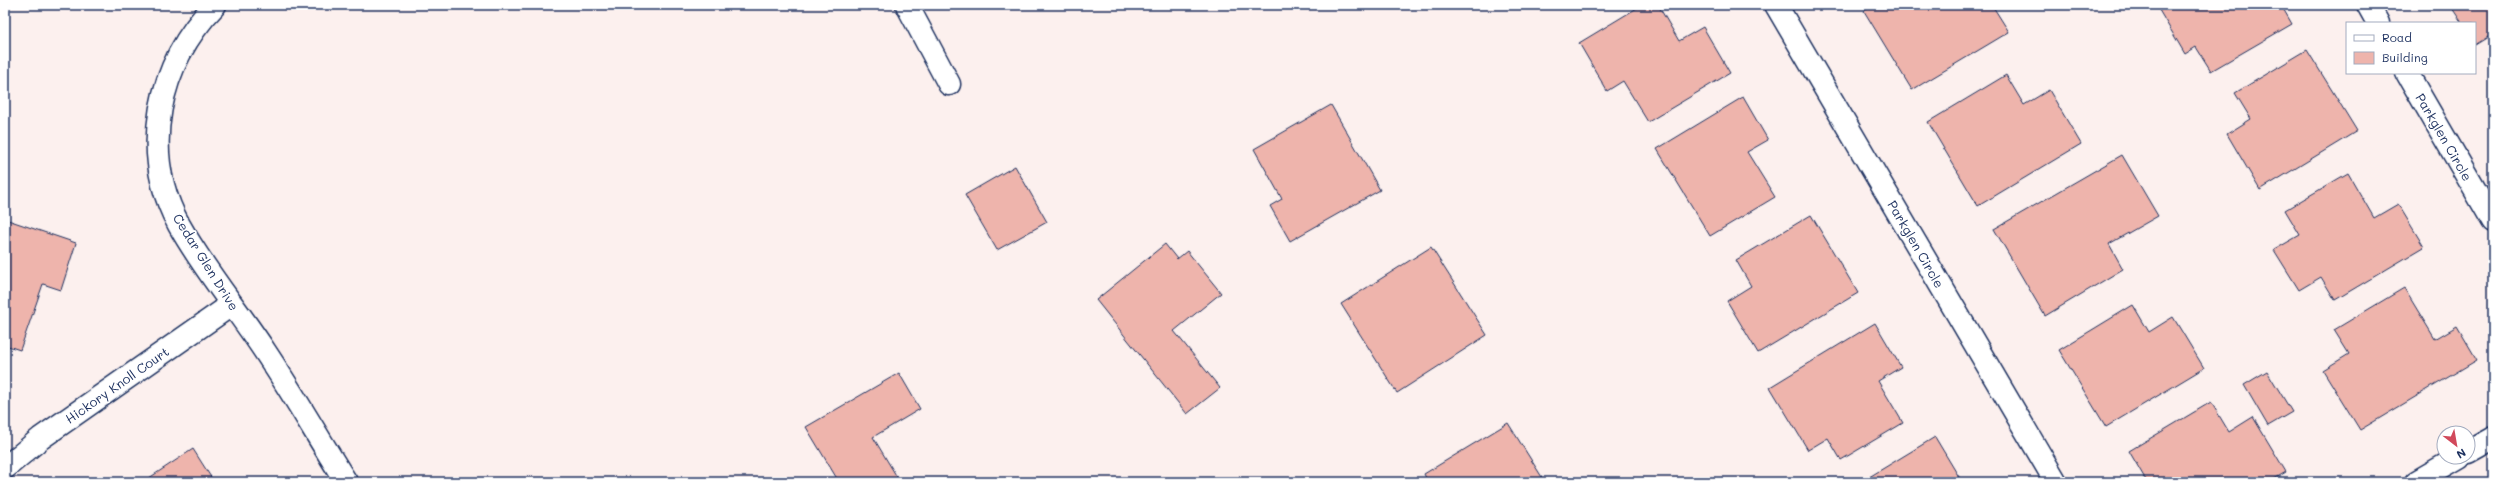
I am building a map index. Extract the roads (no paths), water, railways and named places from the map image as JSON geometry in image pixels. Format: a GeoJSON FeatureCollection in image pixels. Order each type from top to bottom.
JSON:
{"type":"FeatureCollection","features":[{"type":"Feature","properties":{"kind":"street","name":"Cedar Glen Drive"},"geometry":{"type":"LineString","coordinates":[[215,5],[196,25],[182,47],[170,71],[158,122],[157,149],[161,175],[169,201],[179,225],[231,305],[266,353],[346,482]]}},
{"type":"Feature","properties":{"kind":"street"},"geometry":{"type":"LineString","coordinates":[[907,5],[948,84]]}},
{"type":"Feature","properties":{"kind":"street","name":"Parkglen Circle"},"geometry":{"type":"LineString","coordinates":[[1776,5],[2056,482]]}},
{"type":"Feature","properties":{"kind":"street"},"geometry":{"type":"LineString","coordinates":[[2368,5],[2377,22]]}},
{"type":"Feature","properties":{"kind":"street","name":"Parkglen Circle"},"geometry":{"type":"LineString","coordinates":[[2408,74],[2493,221]]}},
{"type":"Feature","properties":{"kind":"street","name":"Hickory Knoll Court"},"geometry":{"type":"LineString","coordinates":[[5,468],[41,438],[231,305]]}},
{"type":"Feature","properties":{"kind":"street"},"geometry":{"type":"LineString","coordinates":[[2476,448],[2493,438]]}},
{"type":"Feature","properties":{"kind":"street"},"geometry":{"type":"LineString","coordinates":[[2416,482],[2445,465]]}}]}
